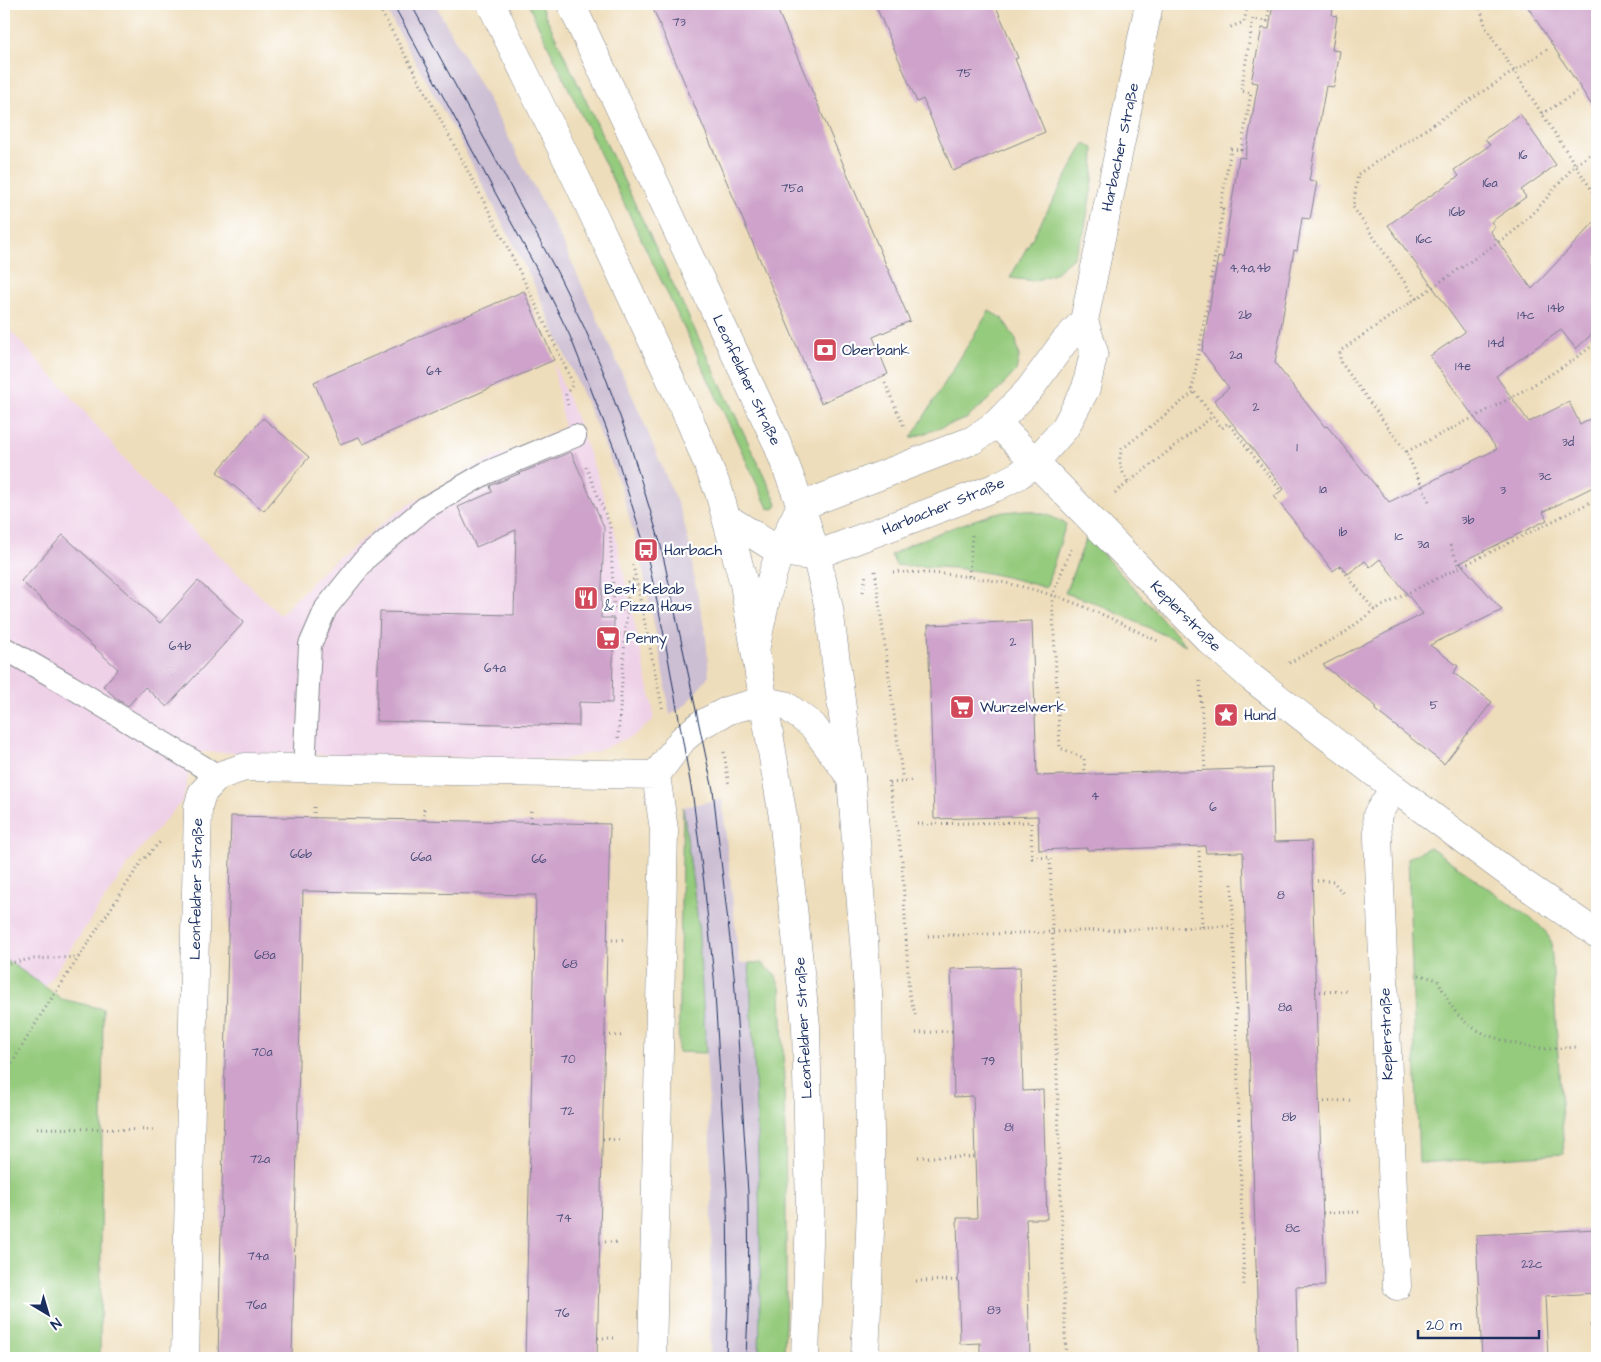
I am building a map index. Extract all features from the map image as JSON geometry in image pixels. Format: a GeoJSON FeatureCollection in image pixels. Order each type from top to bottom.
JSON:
{"type":"FeatureCollection","features":[{"type":"Feature","properties":{"kind":"street","name":"Leonfeldner Straße"},"geometry":{"type":"LineString","coordinates":[[491,4],[579,184],[691,424],[719,492],[744,584],[756,646],[763,700],[783,817],[806,1026],[810,1213],[805,1358]]}},
{"type":"Feature","properties":{"kind":"street","name":"Leonfeldner Straße"},"geometry":{"type":"LineString","coordinates":[[571,4],[777,443],[801,506],[816,555],[832,628],[851,778],[868,992],[871,1207],[865,1358]]}},
{"type":"Feature","properties":{"kind":"street","name":"Harbacher Straße"},"geometry":{"type":"LineString","coordinates":[[727,518],[779,551],[801,555],[816,555],[994,488],[1018,476],[1035,462],[1065,428],[1086,388],[1094,352],[1084,320],[1149,4]]}},
{"type":"Feature","properties":{"kind":"street"},"geometry":{"type":"LineString","coordinates":[[756,646],[768,588],[779,551],[801,506],[974,440],[1029,390],[1064,342],[1084,320]]}},
{"type":"Feature","properties":{"kind":"street","name":"Keplerstraße"},"geometry":{"type":"LineString","coordinates":[[996,422],[1209,640],[1252,678],[1394,788],[1518,880],[1597,934]]}},
{"type":"Feature","properties":{"kind":"street"},"geometry":{"type":"LineString","coordinates":[[652,1358],[664,830],[656,775],[683,739],[700,725],[729,710],[763,700],[785,705],[813,726],[851,778]]}},
{"type":"Feature","properties":{"kind":"street"},"geometry":{"type":"LineString","coordinates":[[218,776],[246,767],[656,775]]}},
{"type":"Feature","properties":{"kind":"street","name":"Leonfeldner Straße"},"geometry":{"type":"LineString","coordinates":[[185,1358],[198,808],[202,793],[218,776]]}},
{"type":"Feature","properties":{"kind":"street","name":"Keplerstraße"},"geometry":{"type":"LineString","coordinates":[[1394,788],[1377,815],[1397,1286]]}},
{"type":"Feature","properties":{"kind":"lane"},"geometry":{"type":"LineString","coordinates":[[304,769],[310,645],[326,608],[367,557],[425,508],[486,473],[575,436]]}},
{"type":"Feature","properties":{"kind":"lane"},"geometry":{"type":"LineString","coordinates":[[4,648],[218,776]]}},
{"type":"Feature","properties":{"kind":"path"},"geometry":{"type":"LineString","coordinates":[[377,4],[493,217],[573,384],[566,395],[575,436],[610,525],[614,609],[627,611]]}},
{"type":"Feature","properties":{"kind":"path"},"geometry":{"type":"LineString","coordinates":[[1225,4],[1247,6],[1244,22],[1228,28]]}},
{"type":"Feature","properties":{"kind":"path"},"geometry":{"type":"LineString","coordinates":[[1211,279],[1223,210],[1220,210],[1231,149],[1241,150],[1251,94],[1241,91],[1253,19],[1267,22],[1270,4]]}},
{"type":"Feature","properties":{"kind":"path"},"geometry":{"type":"LineString","coordinates":[[1479,4],[1486,28],[1597,198]]}},
{"type":"Feature","properties":{"kind":"path"},"geometry":{"type":"LineString","coordinates":[[1416,299],[1353,207],[1358,174],[1549,48]]}},
{"type":"Feature","properties":{"kind":"path"},"geometry":{"type":"LineString","coordinates":[[1542,114],[1577,92]]}},
{"type":"Feature","properties":{"kind":"path"},"geometry":{"type":"LineString","coordinates":[[1429,501],[1406,452],[1340,361],[1340,351],[1513,232],[1539,207],[1575,165],[1597,150]]}},
{"type":"Feature","properties":{"kind":"path"},"geometry":{"type":"LineString","coordinates":[[1208,300],[1192,389],[1222,428],[1228,423],[1281,491]]}},
{"type":"Feature","properties":{"kind":"path"},"geometry":{"type":"LineString","coordinates":[[1406,452],[1541,380],[1582,354],[1597,342]]}},
{"type":"Feature","properties":{"kind":"path"},"geometry":{"type":"LineString","coordinates":[[885,383],[906,432]]}},
{"type":"Feature","properties":{"kind":"path"},"geometry":{"type":"LineString","coordinates":[[1128,482],[1121,471],[1118,459],[1122,449],[1194,392]]}},
{"type":"Feature","properties":{"kind":"path"},"geometry":{"type":"LineString","coordinates":[[1108,498],[1213,416]]}},
{"type":"Feature","properties":{"kind":"path"},"geometry":{"type":"LineString","coordinates":[[1285,665],[1343,634],[1374,610],[1597,499]]}},
{"type":"Feature","properties":{"kind":"path"},"geometry":{"type":"LineString","coordinates":[[969,576],[972,531]]}},
{"type":"Feature","properties":{"kind":"path"},"geometry":{"type":"LineString","coordinates":[[1073,543],[1052,596],[1060,748],[1084,758],[1085,774]]}},
{"type":"Feature","properties":{"kind":"path"},"geometry":{"type":"LineString","coordinates":[[1450,545],[1460,567]]}},
{"type":"Feature","properties":{"kind":"path"},"geometry":{"type":"LineString","coordinates":[[633,564],[663,713]]}},
{"type":"Feature","properties":{"kind":"path"},"geometry":{"type":"LineString","coordinates":[[1340,566],[1374,610]]}},
{"type":"Feature","properties":{"kind":"path"},"geometry":{"type":"LineString","coordinates":[[875,570],[903,782]]}},
{"type":"Feature","properties":{"kind":"path"},"geometry":{"type":"LineString","coordinates":[[893,572],[922,572],[969,576],[1036,590],[1093,610],[1163,644]]}},
{"type":"Feature","properties":{"kind":"path"},"geometry":{"type":"LineString","coordinates":[[618,740],[629,583],[636,577]]}},
{"type":"Feature","properties":{"kind":"path"},"geometry":{"type":"LineString","coordinates":[[614,634],[625,635]]}},
{"type":"Feature","properties":{"kind":"path"},"geometry":{"type":"LineString","coordinates":[[1200,676],[1205,770]]}},
{"type":"Feature","properties":{"kind":"path"},"geometry":{"type":"LineString","coordinates":[[723,749],[729,786]]}},
{"type":"Feature","properties":{"kind":"path"},"geometry":{"type":"LineString","coordinates":[[913,781],[890,783],[902,859],[909,994],[916,1016]]}},
{"type":"Feature","properties":{"kind":"path"},"geometry":{"type":"LineString","coordinates":[[917,824],[1031,822],[1032,858],[1050,857],[1066,1358]]}},
{"type":"Feature","properties":{"kind":"path"},"geometry":{"type":"LineString","coordinates":[[4,1076],[42,1013],[142,861],[165,836]]}},
{"type":"Feature","properties":{"kind":"path"},"geometry":{"type":"LineString","coordinates":[[1199,851],[1202,927]]}},
{"type":"Feature","properties":{"kind":"path"},"geometry":{"type":"LineString","coordinates":[[1312,881],[1333,881],[1344,895],[1350,895]]}},
{"type":"Feature","properties":{"kind":"path"},"geometry":{"type":"LineString","coordinates":[[1232,884],[1244,1286]]}},
{"type":"Feature","properties":{"kind":"path"},"geometry":{"type":"LineString","coordinates":[[928,936],[1233,926]]}},
{"type":"Feature","properties":{"kind":"path"},"geometry":{"type":"LineString","coordinates":[[607,940],[630,940]]}},
{"type":"Feature","properties":{"kind":"path"},"geometry":{"type":"LineString","coordinates":[[4,964],[30,959],[79,957]]}},
{"type":"Feature","properties":{"kind":"path"},"geometry":{"type":"LineString","coordinates":[[1384,977],[1423,975],[1438,980],[1448,1000],[1462,1019],[1480,1033],[1550,1049],[1576,1047]]}},
{"type":"Feature","properties":{"kind":"path"},"geometry":{"type":"LineString","coordinates":[[1315,992],[1352,991]]}},
{"type":"Feature","properties":{"kind":"path"},"geometry":{"type":"LineString","coordinates":[[916,1032],[952,1031]]}},
{"type":"Feature","properties":{"kind":"path"},"geometry":{"type":"LineString","coordinates":[[605,1036],[628,1036]]}},
{"type":"Feature","properties":{"kind":"path"},"geometry":{"type":"LineString","coordinates":[[1319,1102],[1356,1100]]}},
{"type":"Feature","properties":{"kind":"path"},"geometry":{"type":"LineString","coordinates":[[37,1128],[190,1131]]}},
{"type":"Feature","properties":{"kind":"path"},"geometry":{"type":"LineString","coordinates":[[602,1139],[625,1140]]}},
{"type":"Feature","properties":{"kind":"path"},"geometry":{"type":"LineString","coordinates":[[918,1157],[975,1157]]}},
{"type":"Feature","properties":{"kind":"path"},"geometry":{"type":"LineString","coordinates":[[1323,1213],[1361,1212]]}},
{"type":"Feature","properties":{"kind":"path"},"geometry":{"type":"LineString","coordinates":[[600,1242],[623,1242]]}},
{"type":"Feature","properties":{"kind":"path"},"geometry":{"type":"LineString","coordinates":[[916,1281],[959,1280]]}},
{"type":"Feature","properties":{"kind":"path"},"geometry":{"type":"LineString","coordinates":[[1590,1326],[1597,1326]]}},
{"type":"Feature","properties":{"kind":"path"},"geometry":{"type":"LineString","coordinates":[[598,1338],[620,1338]]}},
{"type":"Feature","properties":{"kind":"shaded area"},"geometry":{"type":"Polygon","coordinates":[[[383,4],[435,4],[498,117],[562,241],[636,404],[682,515],[692,555],[693,572],[706,636],[709,675],[687,704],[670,715],[659,648],[639,551],[620,485],[596,425],[533,282],[455,132],[383,4]]]}},
{"type":"Feature","properties":{"kind":"shaded area"},"geometry":{"type":"Polygon","coordinates":[[[4,324],[69,394],[151,489],[280,615],[327,567],[400,510],[468,469],[564,428],[553,362],[598,478],[615,533],[653,708],[653,721],[632,736],[598,751],[562,760],[202,752],[190,766],[183,800],[133,857],[45,987],[4,958],[4,324]]]}},
{"type":"Feature","properties":{"kind":"shaded area"},"geometry":{"type":"Polygon","coordinates":[[[722,799],[739,963],[749,963],[760,1190],[761,1290],[759,1358],[710,1358],[712,1193],[708,1089],[698,922],[683,807],[722,799]]]}},
{"type":"Feature","properties":{"kind":"green space"},"geometry":{"type":"Polygon","coordinates":[[[528,4],[540,4],[777,503],[773,509],[768,508],[698,357],[528,4]]]}},
{"type":"Feature","properties":{"kind":"green space"},"geometry":{"type":"Polygon","coordinates":[[[1085,143],[1094,149],[1093,180],[1084,233],[1073,258],[1054,274],[1034,281],[1010,278],[1085,143]]]}},
{"type":"Feature","properties":{"kind":"green space"},"geometry":{"type":"Polygon","coordinates":[[[989,311],[1003,319],[1016,340],[1019,357],[1016,371],[991,398],[966,419],[911,438],[989,311]]]}},
{"type":"Feature","properties":{"kind":"green space"},"geometry":{"type":"Polygon","coordinates":[[[1024,510],[1048,515],[1066,524],[1046,588],[978,571],[947,567],[896,565],[891,555],[911,544],[995,513],[1024,510]]]}},
{"type":"Feature","properties":{"kind":"green space"},"geometry":{"type":"Polygon","coordinates":[[[1087,537],[1186,645],[1093,602],[1065,593],[1087,537]]]}},
{"type":"Feature","properties":{"kind":"green space"},"geometry":{"type":"Polygon","coordinates":[[[683,807],[698,922],[706,1053],[678,1052],[683,807]]]}},
{"type":"Feature","properties":{"kind":"green space"},"geometry":{"type":"Polygon","coordinates":[[[1430,847],[1537,923],[1551,941],[1564,1154],[1419,1163],[1408,858],[1430,847]]]}},
{"type":"Feature","properties":{"kind":"green space"},"geometry":{"type":"Polygon","coordinates":[[[4,958],[62,999],[103,1009],[100,1358],[4,1358],[4,958]]]}},
{"type":"Feature","properties":{"kind":"green space"},"geometry":{"type":"Polygon","coordinates":[[[749,963],[761,963],[775,975],[781,990],[786,1192],[784,1358],[759,1358],[759,1210],[749,963]]]}},
{"type":"Feature","properties":{"kind":"building"},"geometry":{"type":"Polygon","coordinates":[[[651,4],[775,4],[910,321],[873,337],[888,374],[821,403],[651,4]]]}},
{"type":"Feature","properties":{"kind":"building"},"geometry":{"type":"Polygon","coordinates":[[[875,4],[995,4],[1018,58],[1015,59],[1045,132],[953,171],[923,99],[917,102],[875,4]]]}},
{"type":"Feature","properties":{"kind":"building"},"geometry":{"type":"Polygon","coordinates":[[[1273,4],[1334,4],[1332,15],[1337,16],[1332,50],[1340,51],[1334,87],[1326,86],[1309,181],[1317,182],[1310,219],[1302,218],[1297,251],[1294,250],[1275,363],[1325,427],[1327,426],[1389,502],[1497,449],[1430,356],[1465,332],[1388,225],[1459,176],[1454,170],[1490,145],[1485,139],[1520,114],[1556,165],[1521,190],[1526,197],[1491,222],[1495,227],[1490,231],[1532,289],[1597,219],[1597,329],[1576,349],[1561,330],[1496,376],[1529,422],[1569,402],[1580,424],[1597,415],[1597,485],[1543,512],[1547,520],[1460,563],[1502,610],[1430,645],[1458,666],[1454,673],[1492,702],[1444,764],[1375,710],[1377,707],[1323,665],[1423,614],[1380,559],[1370,567],[1365,561],[1348,574],[1341,565],[1333,571],[1274,496],[1284,489],[1214,400],[1229,388],[1202,351],[1218,257],[1223,258],[1239,157],[1245,158],[1258,83],[1251,82],[1262,28],[1269,29],[1273,4]]]}},
{"type":"Feature","properties":{"kind":"building"},"geometry":{"type":"Polygon","coordinates":[[[1526,4],[1597,4],[1597,113],[1547,37],[1526,4]]]}},
{"type":"Feature","properties":{"kind":"building"},"geometry":{"type":"Polygon","coordinates":[[[524,291],[554,360],[363,444],[359,437],[340,444],[314,382],[524,291]]]}},
{"type":"Feature","properties":{"kind":"building"},"geometry":{"type":"Polygon","coordinates":[[[263,418],[309,457],[264,511],[217,472],[263,418]]]}},
{"type":"Feature","properties":{"kind":"building"},"geometry":{"type":"Polygon","coordinates":[[[571,452],[604,527],[601,618],[614,618],[612,703],[579,702],[579,726],[376,721],[380,612],[514,615],[516,530],[476,547],[458,507],[492,492],[490,486],[492,485],[571,452]]]}},
{"type":"Feature","properties":{"kind":"building"},"geometry":{"type":"Polygon","coordinates":[[[63,535],[160,623],[198,581],[244,622],[167,707],[145,687],[128,706],[117,699],[103,686],[118,669],[21,581],[63,535]]]}},
{"type":"Feature","properties":{"kind":"building"},"geometry":{"type":"Polygon","coordinates":[[[1032,621],[1037,776],[1272,768],[1274,842],[1311,841],[1325,1286],[1296,1287],[1298,1358],[1259,1358],[1243,852],[1206,853],[1205,846],[1039,850],[1038,816],[934,819],[928,625],[1032,621]]]}},
{"type":"Feature","properties":{"kind":"building"},"geometry":{"type":"Polygon","coordinates":[[[231,816],[610,824],[597,1358],[525,1358],[536,895],[303,891],[292,1358],[218,1358],[231,816]]]}},
{"type":"Feature","properties":{"kind":"building"},"geometry":{"type":"Polygon","coordinates":[[[1020,967],[1023,1091],[1043,1090],[1047,1219],[1026,1219],[1030,1358],[980,1358],[980,1343],[960,1344],[957,1218],[977,1218],[973,1096],[954,1097],[951,969],[1020,967]]]}},
{"type":"Feature","properties":{"kind":"building"},"geometry":{"type":"Polygon","coordinates":[[[1597,1229],[1597,1293],[1545,1296],[1548,1358],[1482,1358],[1476,1235],[1597,1229]]]}},
{"type":"Feature","properties":{"kind":"tram line"},"geometry":{"type":"LineString","coordinates":[[393,4],[542,279],[570,336],[614,448],[646,550],[664,635],[693,798],[714,977],[727,1193],[728,1290],[726,1358]]}},
{"type":"Feature","properties":{"kind":"tram line"},"geometry":{"type":"LineString","coordinates":[[411,4],[557,272],[585,329],[604,373],[629,441],[661,546],[713,790],[734,975],[748,1193],[749,1291],[746,1358]]}},
{"type":"Feature","properties":{"kind":"place","name":"Oberbank"},"geometry":{"type":"Point","coordinates":[825,350]}},
{"type":"Feature","properties":{"kind":"place","name":"Harbach"},"geometry":{"type":"Point","coordinates":[646,550]}},
{"type":"Feature","properties":{"kind":"place","name":"Best Kebab & Pizza Haus"},"geometry":{"type":"Point","coordinates":[586,598]}},
{"type":"Feature","properties":{"kind":"place","name":"Penny"},"geometry":{"type":"Point","coordinates":[608,638]}},
{"type":"Feature","properties":{"kind":"place","name":"Wurzelwerk"},"geometry":{"type":"Point","coordinates":[962,707]}},
{"type":"Feature","properties":{"kind":"place","name":"Hund"},"geometry":{"type":"Point","coordinates":[1226,715]}}]}
